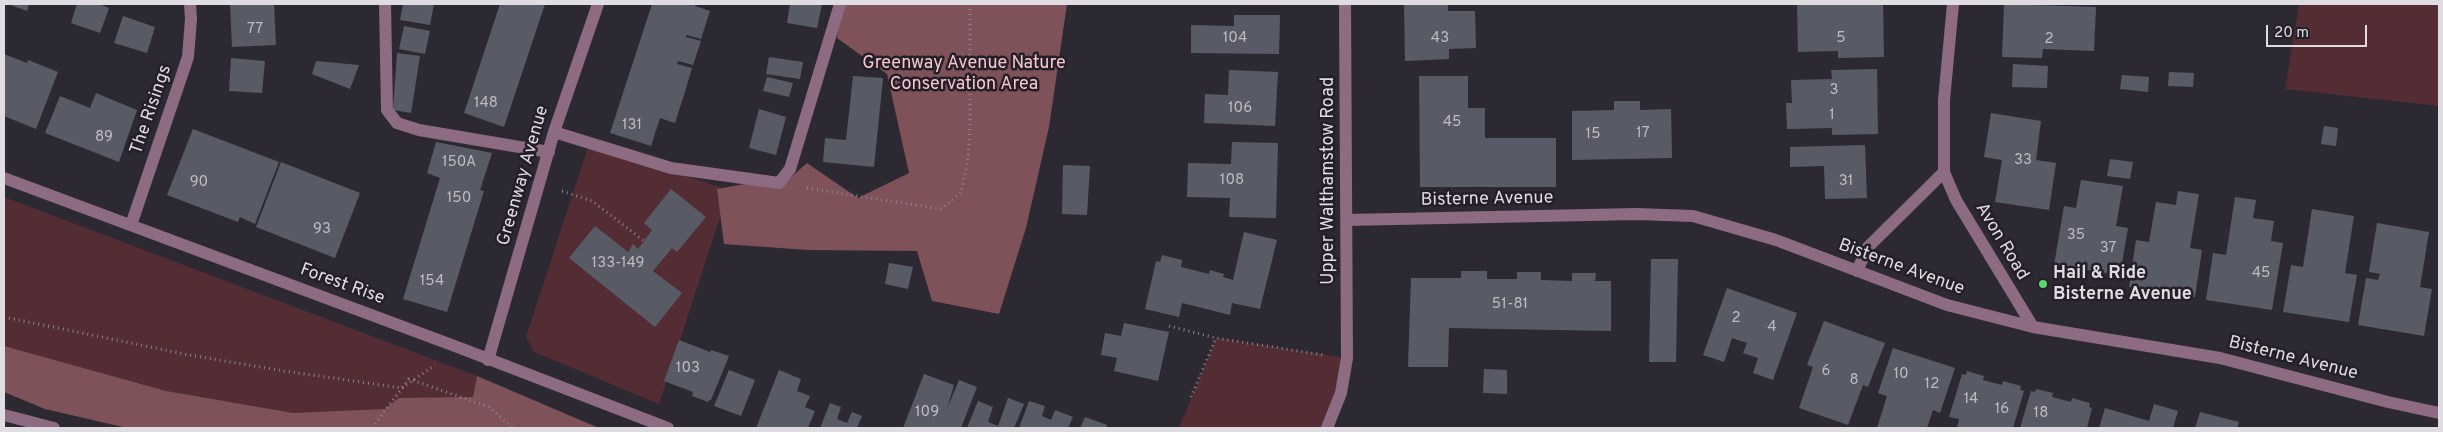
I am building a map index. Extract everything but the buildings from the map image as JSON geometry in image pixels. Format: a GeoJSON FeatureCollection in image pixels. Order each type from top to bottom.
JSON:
{"type":"FeatureCollection","features":[{"type":"Feature","properties":{"kind":"street","name":"The Risings"},"geometry":{"type":"LineString","coordinates":[[131,225],[188,57],[191,20],[190,4]]}},
{"type":"Feature","properties":{"kind":"street"},"geometry":{"type":"LineString","coordinates":[[385,4],[386,110],[396,123],[419,130],[549,152]]}},
{"type":"Feature","properties":{"kind":"street","name":"Greenway Avenue"},"geometry":{"type":"LineString","coordinates":[[488,360],[554,132],[598,4]]}},
{"type":"Feature","properties":{"kind":"street"},"geometry":{"type":"LineString","coordinates":[[554,132],[671,168],[779,183],[790,169],[840,4]]}},
{"type":"Feature","properties":{"kind":"street","name":"Upper Walthamstow Road"},"geometry":{"type":"LineString","coordinates":[[1345,4],[1347,358]]}},
{"type":"Feature","properties":{"kind":"street","name":"Avon Road"},"geometry":{"type":"LineString","coordinates":[[1953,4],[1944,100],[1944,172],[1956,200],[2033,327]]}},
{"type":"Feature","properties":{"kind":"street"},"geometry":{"type":"LineString","coordinates":[[1857,271],[1868,247],[1944,172]]}},
{"type":"Feature","properties":{"kind":"street","name":"Forest Rise"},"geometry":{"type":"LineString","coordinates":[[4,178],[460,348],[668,428]]}},
{"type":"Feature","properties":{"kind":"street","name":"Bisterne Avenue"},"geometry":{"type":"LineString","coordinates":[[1347,220],[1636,214],[1693,216],[1776,240],[1947,305],[2033,327],[2220,358],[2388,402],[2439,413]]}},
{"type":"Feature","properties":{"kind":"street"},"geometry":{"type":"LineString","coordinates":[[1327,428],[1341,393],[1347,358]]}},
{"type":"Feature","properties":{"kind":"street"},"geometry":{"type":"LineString","coordinates":[[4,416],[54,428]]}},
{"type":"Feature","properties":{"kind":"path"},"geometry":{"type":"LineString","coordinates":[[784,178],[811,190],[941,209],[961,192],[968,159],[970,127],[970,4]]}},
{"type":"Feature","properties":{"kind":"path"},"geometry":{"type":"LineString","coordinates":[[540,184],[592,201],[644,241]]}},
{"type":"Feature","properties":{"kind":"path"},"geometry":{"type":"LineString","coordinates":[[4,317],[189,355],[402,388],[460,348]]}},
{"type":"Feature","properties":{"kind":"path"},"geometry":{"type":"LineString","coordinates":[[1169,326],[1216,338],[1347,358]]}},
{"type":"Feature","properties":{"kind":"path"},"geometry":{"type":"LineString","coordinates":[[1191,397],[1216,338]]}},
{"type":"Feature","properties":{"kind":"path"},"geometry":{"type":"LineString","coordinates":[[372,428],[409,379],[489,407],[513,428]]}},
{"type":"Feature","properties":{"kind":"shaded area"},"geometry":{"type":"Polygon","coordinates":[[[2299,4],[2439,4],[2439,106],[2285,89],[2299,4]]]}},
{"type":"Feature","properties":{"kind":"shaded area"},"geometry":{"type":"Polygon","coordinates":[[[589,144],[729,190],[659,404],[534,352],[526,337],[589,144]]]}},
{"type":"Feature","properties":{"kind":"shaded area"},"geometry":{"type":"Polygon","coordinates":[[[4,197],[477,376],[467,428],[212,428],[4,365],[4,197]]]}},
{"type":"Feature","properties":{"kind":"shaded area"},"geometry":{"type":"Polygon","coordinates":[[[1216,338],[1347,358],[1327,428],[1179,428],[1216,338]]]}},
{"type":"Feature","properties":{"kind":"green space","name":"Greenway Avenue Nature Conservation Area"},"geometry":{"type":"Polygon","coordinates":[[[840,4],[1067,4],[1049,127],[1026,228],[999,314],[932,301],[917,251],[808,250],[724,244],[717,189],[750,183],[782,185],[807,163],[858,198],[909,173],[887,74],[837,38],[840,4]]]}},
{"type":"Feature","properties":{"kind":"green space"},"geometry":{"type":"Polygon","coordinates":[[[4,346],[166,391],[293,413],[385,409],[399,398],[473,397],[477,376],[599,428],[127,428],[45,409],[4,392],[4,346]]]}},
{"type":"Feature","properties":{"kind":"place","name":"Hail & Ride Bisterne Avenue"},"geometry":{"type":"Point","coordinates":[2043,284]}}]}
